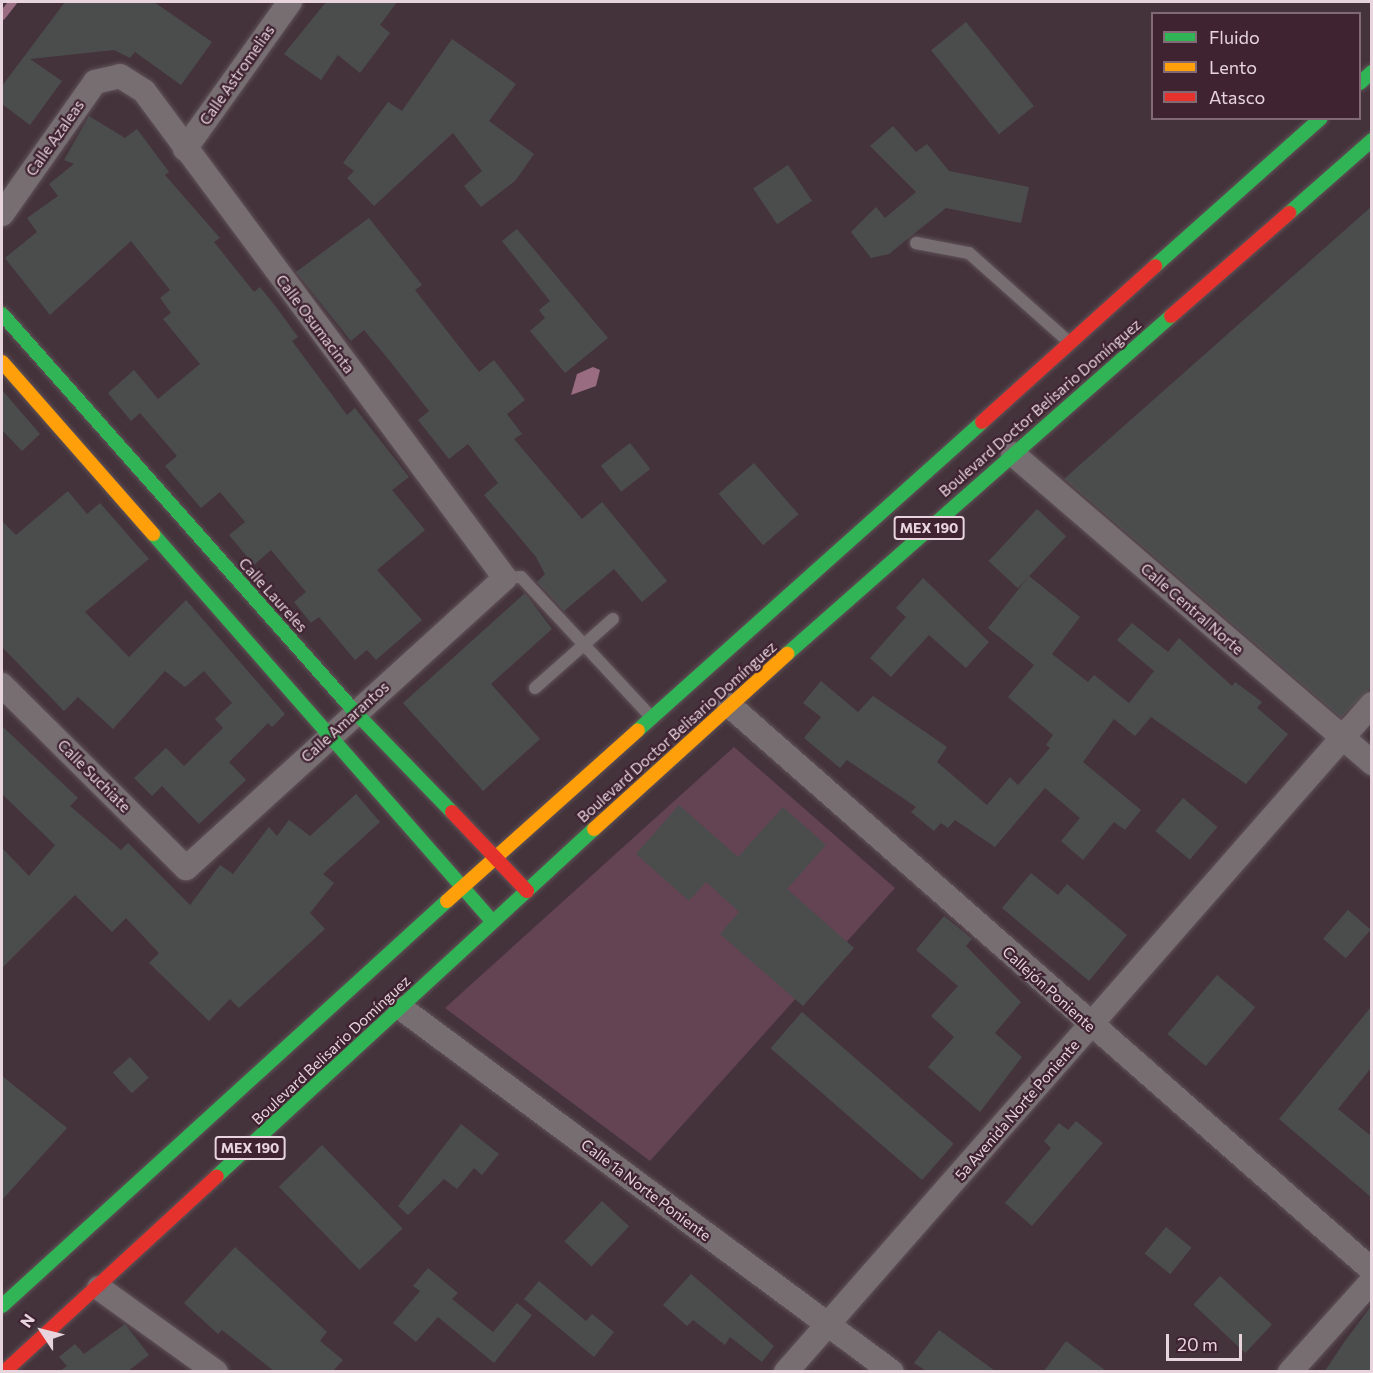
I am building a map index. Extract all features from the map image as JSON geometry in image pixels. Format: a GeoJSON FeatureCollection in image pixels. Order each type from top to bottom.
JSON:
{"type":"FeatureCollection","features":[{"type":"Feature","properties":{"kind":"main road","name":"Boulevard Doctor Belisario Domínguez"},"geometry":{"type":"LineString","coordinates":[[465,887],[1072,345],[1319,120]]}},
{"type":"Feature","properties":{"kind":"main road","name":"Boulevard Doctor Belisario Domínguez"},"geometry":{"type":"LineString","coordinates":[[492,921],[729,705],[1371,140]]}},
{"type":"Feature","properties":{"kind":"main road","name":"Calle Laureles"},"geometry":{"type":"LineString","coordinates":[[2,314],[356,713],[499,858],[527,891]]}},
{"type":"Feature","properties":{"kind":"main road"},"geometry":{"type":"LineString","coordinates":[[2,362],[465,887],[492,921]]}},
{"type":"Feature","properties":{"kind":"main road","name":"Boulevard Belisario Domínguez"},"geometry":{"type":"LineString","coordinates":[[2,1306],[465,887]]}},
{"type":"Feature","properties":{"kind":"main road","name":"Boulevard Belisario Domínguez"},"geometry":{"type":"LineString","coordinates":[[4,1371],[99,1288],[492,921]]}},
{"type":"Feature","properties":{"kind":"street","name":"Calle Astromelias"},"geometry":{"type":"LineString","coordinates":[[185,149],[290,2]]}},
{"type":"Feature","properties":{"kind":"street","name":"Calle Osumacinta"},"geometry":{"type":"LineString","coordinates":[[120,76],[144,91],[505,578]]}},
{"type":"Feature","properties":{"kind":"street","name":"Calle Azaleas"},"geometry":{"type":"LineString","coordinates":[[2,214],[95,82],[120,76]]}},
{"type":"Feature","properties":{"kind":"street","name":"Calle Central Norte"},"geometry":{"type":"LineString","coordinates":[[1013,454],[1371,763]]}},
{"type":"Feature","properties":{"kind":"street","name":"Calle Amarantos"},"geometry":{"type":"LineString","coordinates":[[186,868],[330,734],[505,578]]}},
{"type":"Feature","properties":{"kind":"street","name":"Calle Suchiate"},"geometry":{"type":"LineString","coordinates":[[2,685],[186,868]]}},
{"type":"Feature","properties":{"kind":"street","name":"5a Avenida Norte Poniente"},"geometry":{"type":"LineString","coordinates":[[786,1371],[1091,1026],[1371,704]]}},
{"type":"Feature","properties":{"kind":"street","name":"Callejón Poniente"},"geometry":{"type":"LineString","coordinates":[[729,705],[1091,1026],[1371,1270]]}},
{"type":"Feature","properties":{"kind":"street","name":"Calle 1a Norte Poniente"},"geometry":{"type":"LineString","coordinates":[[401,1008],[892,1371]]}},
{"type":"Feature","properties":{"kind":"street"},"geometry":{"type":"LineString","coordinates":[[1290,1371],[1371,1281]]}},
{"type":"Feature","properties":{"kind":"street"},"geometry":{"type":"LineString","coordinates":[[99,1288],[216,1371]]}},
{"type":"Feature","properties":{"kind":"lane"},"geometry":{"type":"LineString","coordinates":[[916,243],[969,253],[1072,345]]}},
{"type":"Feature","properties":{"kind":"lane"},"geometry":{"type":"LineString","coordinates":[[505,578],[521,577],[652,718]]}},
{"type":"Feature","properties":{"kind":"lane"},"geometry":{"type":"LineString","coordinates":[[535,688],[613,619]]}},
{"type":"Feature","properties":{"kind":"shaded area"},"geometry":{"type":"Polygon","coordinates":[[[593,367],[600,370],[596,386],[571,395],[577,374],[593,367]]]}},
{"type":"Feature","properties":{"kind":"shaded area"},"geometry":{"type":"Polygon","coordinates":[[[734,747],[895,888],[650,1161],[445,1008],[734,747]]]}},
{"type":"Feature","properties":{"kind":"building"},"geometry":{"type":"Polygon","coordinates":[[[65,2],[154,2],[212,42],[181,85],[135,52],[130,58],[114,50],[30,59],[62,81],[30,125],[2,104],[2,86],[65,2]]]}},
{"type":"Feature","properties":{"kind":"building"},"geometry":{"type":"Polygon","coordinates":[[[326,2],[397,2],[380,25],[390,33],[360,73],[338,55],[321,80],[284,54],[326,2]]]}},
{"type":"Feature","properties":{"kind":"building"},"geometry":{"type":"Polygon","coordinates":[[[966,22],[1034,106],[999,134],[931,50],[966,22]]]}},
{"type":"Feature","properties":{"kind":"building"},"geometry":{"type":"Polygon","coordinates":[[[452,39],[516,84],[489,121],[534,154],[515,181],[481,207],[464,186],[482,171],[453,133],[374,206],[347,178],[354,171],[343,163],[388,102],[402,111],[452,39]]]}},
{"type":"Feature","properties":{"kind":"building"},"geometry":{"type":"Polygon","coordinates":[[[89,116],[125,138],[137,129],[169,172],[165,175],[220,238],[214,242],[254,292],[260,287],[276,307],[298,337],[292,341],[347,415],[355,408],[409,477],[392,490],[425,530],[377,570],[422,620],[376,660],[367,650],[355,660],[319,617],[311,623],[294,602],[306,592],[271,550],[254,565],[229,535],[245,522],[220,492],[201,508],[165,466],[177,456],[140,413],[131,421],[108,393],[134,370],[158,399],[200,364],[163,319],[171,313],[160,298],[170,290],[131,241],[50,315],[5,258],[37,232],[27,218],[58,196],[49,184],[74,164],[64,160],[89,116]]]}},
{"type":"Feature","properties":{"kind":"building"},"geometry":{"type":"Polygon","coordinates":[[[893,126],[916,152],[927,144],[949,171],[1029,187],[1021,223],[946,208],[889,254],[871,258],[851,232],[876,207],[885,218],[916,192],[870,146],[893,126]]]}},
{"type":"Feature","properties":{"kind":"building"},"geometry":{"type":"Polygon","coordinates":[[[788,165],[812,201],[777,224],[753,188],[788,165]]]}},
{"type":"Feature","properties":{"kind":"building"},"geometry":{"type":"Polygon","coordinates":[[[1371,207],[1371,688],[1341,718],[1064,479],[1371,207]]]}},
{"type":"Feature","properties":{"kind":"building"},"geometry":{"type":"Polygon","coordinates":[[[369,218],[422,285],[415,290],[479,372],[494,360],[525,400],[507,414],[522,434],[514,439],[582,519],[602,502],[667,581],[642,602],[614,569],[564,611],[537,582],[545,574],[536,557],[484,495],[498,483],[468,444],[449,459],[418,420],[429,411],[389,360],[364,330],[351,341],[296,272],[369,218]]]}},
{"type":"Feature","properties":{"kind":"building"},"geometry":{"type":"Polygon","coordinates":[[[517,229],[608,338],[565,373],[530,331],[545,318],[539,310],[550,301],[502,241],[517,229]]]}},
{"type":"Feature","properties":{"kind":"building"},"geometry":{"type":"Polygon","coordinates":[[[2,390],[40,434],[22,451],[2,430],[2,390]]]}},
{"type":"Feature","properties":{"kind":"building"},"geometry":{"type":"Polygon","coordinates":[[[630,443],[650,469],[621,492],[601,466],[630,443]]]}},
{"type":"Feature","properties":{"kind":"building"},"geometry":{"type":"Polygon","coordinates":[[[754,463],[799,514],[763,545],[719,494],[754,463]]]}},
{"type":"Feature","properties":{"kind":"building"},"geometry":{"type":"Polygon","coordinates":[[[68,491],[87,514],[100,503],[149,559],[85,612],[129,657],[186,600],[285,714],[272,727],[268,723],[229,762],[246,780],[199,824],[162,786],[152,796],[134,778],[166,748],[184,766],[223,728],[215,719],[232,703],[204,671],[185,687],[165,671],[113,729],[78,697],[64,711],[2,647],[2,521],[16,535],[68,491]]]}},
{"type":"Feature","properties":{"kind":"building"},"geometry":{"type":"Polygon","coordinates":[[[1037,509],[1066,536],[1018,588],[989,561],[1037,509]]]}},
{"type":"Feature","properties":{"kind":"building"},"geometry":{"type":"Polygon","coordinates":[[[1029,576],[1080,617],[1052,654],[1088,682],[1094,675],[1129,703],[1154,671],[1117,640],[1132,623],[1168,652],[1179,638],[1232,686],[1235,682],[1262,702],[1257,708],[1288,734],[1246,784],[1151,717],[1135,736],[1114,719],[1083,762],[1141,810],[1125,830],[1114,822],[1083,860],[1061,841],[1080,818],[1045,788],[995,847],[955,820],[948,828],[941,823],[934,831],[911,812],[916,807],[847,760],[840,768],[804,738],[821,717],[803,703],[821,681],[858,712],[873,696],[947,747],[937,762],[987,805],[1010,777],[1018,785],[1050,748],[1046,745],[1053,735],[1008,697],[1034,665],[988,628],[1029,576]]]}},
{"type":"Feature","properties":{"kind":"building"},"geometry":{"type":"Polygon","coordinates":[[[923,578],[989,642],[966,668],[929,635],[891,677],[870,658],[906,617],[896,608],[923,578]]]}},
{"type":"Feature","properties":{"kind":"building"},"geometry":{"type":"Polygon","coordinates":[[[525,593],[552,629],[491,684],[540,739],[483,791],[403,703],[525,593]]]}},
{"type":"Feature","properties":{"kind":"building"},"geometry":{"type":"Polygon","coordinates":[[[2,726],[78,798],[70,806],[121,850],[128,843],[190,905],[220,865],[233,874],[269,827],[277,836],[289,820],[310,836],[356,794],[380,822],[323,874],[334,883],[310,913],[325,929],[239,1008],[230,999],[209,1021],[149,963],[159,953],[126,918],[112,932],[75,895],[2,968],[2,848],[29,876],[55,845],[2,794],[2,726]]]}},
{"type":"Feature","properties":{"kind":"building"},"geometry":{"type":"Polygon","coordinates":[[[1183,798],[1217,827],[1190,860],[1155,831],[1183,798]]]}},
{"type":"Feature","properties":{"kind":"building"},"geometry":{"type":"Polygon","coordinates":[[[679,805],[738,857],[783,807],[826,845],[787,889],[854,948],[803,1006],[720,934],[739,912],[706,882],[689,901],[636,854],[679,805]]]}},
{"type":"Feature","properties":{"kind":"building"},"geometry":{"type":"Polygon","coordinates":[[[1031,873],[1058,895],[1067,884],[1127,935],[1089,981],[1002,908],[1031,873]]]}},
{"type":"Feature","properties":{"kind":"building"},"geometry":{"type":"Polygon","coordinates":[[[1348,910],[1371,930],[1346,958],[1323,939],[1348,910]]]}},
{"type":"Feature","properties":{"kind":"building"},"geometry":{"type":"Polygon","coordinates":[[[944,916],[972,939],[966,946],[1021,1002],[995,1033],[1022,1057],[980,1112],[928,1067],[954,1037],[931,1016],[958,986],[916,950],[944,916]]]}},
{"type":"Feature","properties":{"kind":"building"},"geometry":{"type":"Polygon","coordinates":[[[1217,975],[1255,1007],[1206,1066],[1168,1034],[1217,975]]]}},
{"type":"Feature","properties":{"kind":"building"},"geometry":{"type":"Polygon","coordinates":[[[1371,1007],[1371,1068],[1338,1109],[1371,1136],[1371,1197],[1279,1119],[1371,1007]]]}},
{"type":"Feature","properties":{"kind":"building"},"geometry":{"type":"Polygon","coordinates":[[[802,1012],[954,1144],[922,1180],[771,1048],[802,1012]]]}},
{"type":"Feature","properties":{"kind":"building"},"geometry":{"type":"Polygon","coordinates":[[[130,1057],[149,1078],[132,1093],[113,1072],[130,1057]]]}},
{"type":"Feature","properties":{"kind":"building"},"geometry":{"type":"Polygon","coordinates":[[[2,1076],[67,1128],[2,1200],[2,1076]]]}},
{"type":"Feature","properties":{"kind":"building"},"geometry":{"type":"Polygon","coordinates":[[[1076,1121],[1103,1143],[1032,1226],[1005,1203],[1051,1148],[1044,1141],[1059,1123],[1068,1130],[1076,1121]]]}},
{"type":"Feature","properties":{"kind":"building"},"geometry":{"type":"Polygon","coordinates":[[[461,1124],[499,1154],[482,1175],[474,1168],[457,1189],[444,1179],[408,1215],[398,1206],[461,1124]]]}},
{"type":"Feature","properties":{"kind":"building"},"geometry":{"type":"Polygon","coordinates":[[[322,1145],[403,1228],[359,1270],[279,1187],[322,1145]]]}},
{"type":"Feature","properties":{"kind":"building"},"geometry":{"type":"Polygon","coordinates":[[[602,1201],[629,1226],[592,1266],[564,1241],[602,1201]]]}},
{"type":"Feature","properties":{"kind":"building"},"geometry":{"type":"Polygon","coordinates":[[[1166,1227],[1192,1248],[1170,1274],[1145,1253],[1166,1227]]]}},
{"type":"Feature","properties":{"kind":"building"},"geometry":{"type":"Polygon","coordinates":[[[235,1247],[327,1332],[320,1341],[343,1360],[333,1371],[274,1371],[222,1330],[218,1334],[184,1303],[235,1247]]]}},
{"type":"Feature","properties":{"kind":"building"},"geometry":{"type":"Polygon","coordinates":[[[428,1268],[458,1293],[452,1299],[493,1332],[517,1303],[532,1315],[494,1363],[438,1317],[416,1342],[393,1323],[420,1291],[413,1286],[428,1268]]]}},
{"type":"Feature","properties":{"kind":"building"},"geometry":{"type":"Polygon","coordinates":[[[691,1274],[774,1346],[762,1362],[730,1337],[725,1345],[693,1320],[687,1326],[663,1305],[691,1274]]]}},
{"type":"Feature","properties":{"kind":"building"},"geometry":{"type":"Polygon","coordinates":[[[1220,1276],[1272,1324],[1245,1353],[1193,1305],[1220,1276]]]}},
{"type":"Feature","properties":{"kind":"building"},"geometry":{"type":"Polygon","coordinates":[[[539,1281],[586,1321],[592,1314],[614,1332],[594,1357],[524,1299],[539,1281]]]}},
{"type":"Feature","properties":{"kind":"building"},"geometry":{"type":"Polygon","coordinates":[[[1371,1306],[1371,1371],[1325,1371],[1345,1341],[1371,1306]]]}},
{"type":"Feature","properties":{"kind":"building"},"geometry":{"type":"Polygon","coordinates":[[[125,1324],[149,1355],[128,1371],[60,1371],[67,1366],[59,1357],[75,1344],[84,1354],[125,1324]]]}},
{"type":"Feature","properties":{"kind":"building"},"geometry":{"type":"Polygon","coordinates":[[[939,1330],[995,1371],[926,1371],[914,1363],[939,1330]]]}},
{"type":"Feature","properties":{"kind":"building"},"geometry":{"type":"Polygon","coordinates":[[[1066,1341],[1106,1371],[1044,1371],[1066,1341]]]}},
{"type":"Feature","properties":{"kind":"waterway"},"geometry":{"type":"LineString","coordinates":[[2,16],[13,2]]}},
{"type":"Feature","properties":{"kind":"traffic: fast"},"geometry":{"type":"LineString","coordinates":[[1361,82],[1372,72]]}},
{"type":"Feature","properties":{"kind":"traffic: fast"},"geometry":{"type":"LineString","coordinates":[[1155,266],[1319,120]]}},
{"type":"Feature","properties":{"kind":"traffic: fast"},"geometry":{"type":"LineString","coordinates":[[1289,213],[1372,140]]}},
{"type":"Feature","properties":{"kind":"traffic: fast"},"geometry":{"type":"LineString","coordinates":[[2,314],[356,713],[452,812]]}},
{"type":"Feature","properties":{"kind":"traffic: fast"},"geometry":{"type":"LineString","coordinates":[[787,654],[1171,316]]}},
{"type":"Feature","properties":{"kind":"traffic: fast"},"geometry":{"type":"LineString","coordinates":[[638,730],[982,422]]}},
{"type":"Feature","properties":{"kind":"traffic: fast"},"geometry":{"type":"LineString","coordinates":[[153,534],[492,921]]}},
{"type":"Feature","properties":{"kind":"traffic: fast"},"geometry":{"type":"LineString","coordinates":[[217,1176],[594,829]]}},
{"type":"Feature","properties":{"kind":"traffic: fast"},"geometry":{"type":"LineString","coordinates":[[2,1306],[447,901]]}},
{"type":"Feature","properties":{"kind":"traffic: slow"},"geometry":{"type":"LineString","coordinates":[[2,362],[153,534]]}},
{"type":"Feature","properties":{"kind":"traffic: slow"},"geometry":{"type":"LineString","coordinates":[[594,829],[787,654]]}},
{"type":"Feature","properties":{"kind":"traffic: slow"},"geometry":{"type":"LineString","coordinates":[[447,901],[638,730]]}},
{"type":"Feature","properties":{"kind":"traffic: jam"},"geometry":{"type":"LineString","coordinates":[[1171,316],[1289,213]]}},
{"type":"Feature","properties":{"kind":"traffic: jam"},"geometry":{"type":"LineString","coordinates":[[982,422],[1155,266]]}},
{"type":"Feature","properties":{"kind":"traffic: jam"},"geometry":{"type":"LineString","coordinates":[[452,812],[527,891]]}},
{"type":"Feature","properties":{"kind":"traffic: jam"},"geometry":{"type":"LineString","coordinates":[[4,1372],[217,1176]]}}]}
